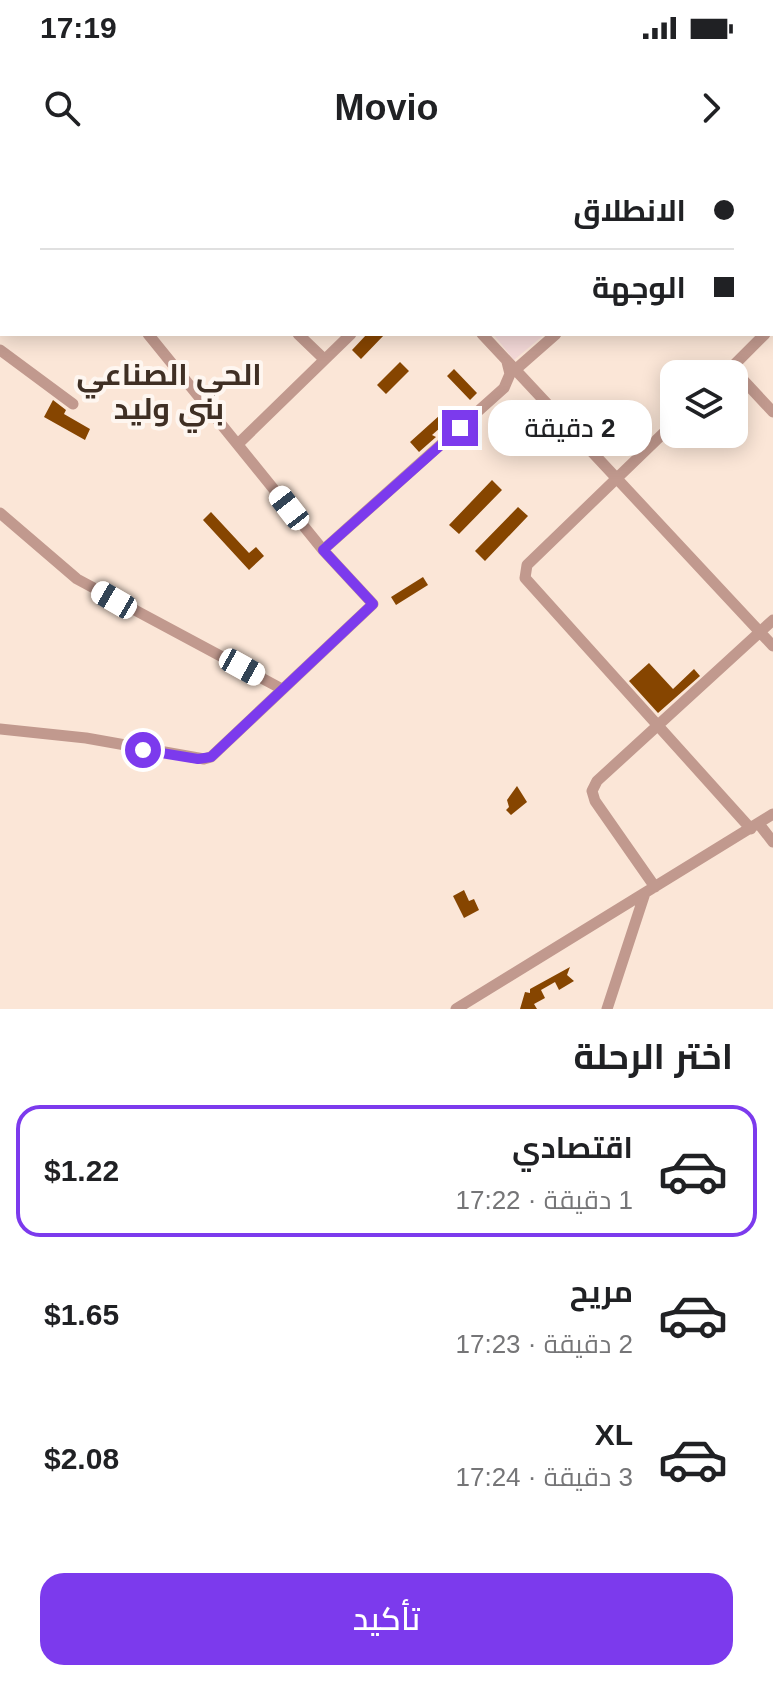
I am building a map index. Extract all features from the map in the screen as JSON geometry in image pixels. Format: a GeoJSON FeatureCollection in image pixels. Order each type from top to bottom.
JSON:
{"type":"FeatureCollection","features":[{"type":"Feature","properties":{"kind":"street"},"geometry":{"type":"LineString","coordinates":[[0,729],[86,738],[204,759],[211,757],[373,604],[323,550],[150,336]]}},
{"type":"Feature","properties":{"kind":"street"},"geometry":{"type":"LineString","coordinates":[[300,336],[324,359]]}},
{"type":"Feature","properties":{"kind":"street"},"geometry":{"type":"LineString","coordinates":[[238,444],[349,336]]}},
{"type":"Feature","properties":{"kind":"street"},"geometry":{"type":"LineString","coordinates":[[484,336],[773,646]]}},
{"type":"Feature","properties":{"kind":"street"},"geometry":{"type":"LineString","coordinates":[[504,388],[511,366],[553,336]]}},
{"type":"Feature","properties":{"kind":"street"},"geometry":{"type":"LineString","coordinates":[[738,360],[760,336]]}},
{"type":"Feature","properties":{"kind":"street"},"geometry":{"type":"LineString","coordinates":[[0,350],[73,404]]}},
{"type":"Feature","properties":{"kind":"street"},"geometry":{"type":"LineString","coordinates":[[323,550],[504,388],[512,384],[529,386]]}},
{"type":"Feature","properties":{"kind":"street"},"geometry":{"type":"LineString","coordinates":[[748,389],[773,412]]}},
{"type":"Feature","properties":{"kind":"street"},"geometry":{"type":"LineString","coordinates":[[660,436],[527,565],[525,578],[659,726],[773,842]]}},
{"type":"Feature","properties":{"kind":"street"},"geometry":{"type":"LineString","coordinates":[[0,513],[77,579],[282,689]]}},
{"type":"Feature","properties":{"kind":"street"},"geometry":{"type":"LineString","coordinates":[[650,890],[595,801],[592,791],[597,781],[773,620]]}},
{"type":"Feature","properties":{"kind":"street"},"geometry":{"type":"LineString","coordinates":[[456,1009],[773,814]]}},
{"type":"Feature","properties":{"kind":"street"},"geometry":{"type":"LineString","coordinates":[[607,1009],[650,890]]}},
{"type":"Feature","properties":{"kind":"shaded area"},"geometry":{"type":"Polygon","coordinates":[[[495,336],[543,336],[514,360],[495,336]]]}},
{"type":"Feature","properties":{"kind":"building"},"geometry":{"type":"Polygon","coordinates":[[[365,336],[383,336],[361,359],[352,350],[365,336]]]}},
{"type":"Feature","properties":{"kind":"building"},"geometry":{"type":"Polygon","coordinates":[[[400,362],[409,371],[386,394],[377,385],[400,362]]]}},
{"type":"Feature","properties":{"kind":"building"},"geometry":{"type":"Polygon","coordinates":[[[454,369],[477,393],[470,400],[447,376],[454,369]]]}},
{"type":"Feature","properties":{"kind":"building"},"geometry":{"type":"Polygon","coordinates":[[[53,400],[66,410],[64,414],[90,429],[85,440],[44,417],[53,400]]]}},
{"type":"Feature","properties":{"kind":"building"},"geometry":{"type":"Polygon","coordinates":[[[450,406],[457,413],[432,435],[436,437],[419,452],[410,442],[450,406]]]}},
{"type":"Feature","properties":{"kind":"building"},"geometry":{"type":"Polygon","coordinates":[[[492,480],[502,490],[459,534],[449,525],[492,480]]]}},
{"type":"Feature","properties":{"kind":"building"},"geometry":{"type":"Polygon","coordinates":[[[518,507],[528,516],[485,561],[475,551],[518,507]]]}},
{"type":"Feature","properties":{"kind":"building"},"geometry":{"type":"Polygon","coordinates":[[[211,512],[249,553],[256,547],[264,556],[249,570],[203,520],[211,512]]]}},
{"type":"Feature","properties":{"kind":"building"},"geometry":{"type":"Polygon","coordinates":[[[423,577],[428,585],[396,605],[391,597],[423,577]]]}},
{"type":"Feature","properties":{"kind":"building"},"geometry":{"type":"Polygon","coordinates":[[[649,663],[673,689],[694,669],[700,676],[658,713],[629,681],[649,663]]]}},
{"type":"Feature","properties":{"kind":"building"},"geometry":{"type":"Polygon","coordinates":[[[517,786],[527,802],[511,815],[506,810],[509,807],[507,800],[517,786]]]}},
{"type":"Feature","properties":{"kind":"building"},"geometry":{"type":"Polygon","coordinates":[[[464,890],[469,901],[474,899],[479,910],[464,918],[453,896],[464,890]]]}},
{"type":"Feature","properties":{"kind":"building"},"geometry":{"type":"Polygon","coordinates":[[[570,967],[567,975],[574,981],[559,990],[555,982],[541,990],[545,998],[534,1004],[537,1009],[520,1009],[525,992],[530,993],[530,989],[570,967]]]}},
{"type":"Feature","properties":{"kind":"district","name":"الحي الصناعي بني وليد"},"geometry":{"type":"Point","coordinates":[169,392]}},
{"type":"Feature","properties":{"kind":"route"},"geometry":{"type":"LineString","coordinates":[[143,750],[198,759],[211,757],[373,604],[323,550],[460,428]]}}]}
